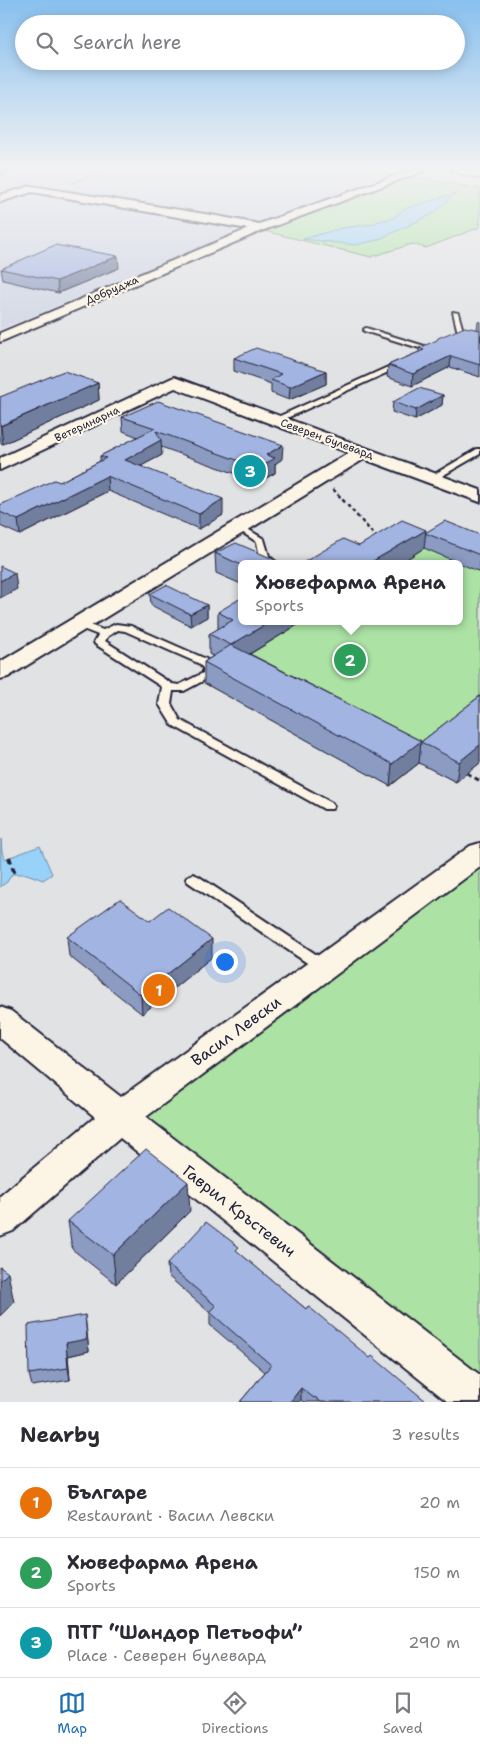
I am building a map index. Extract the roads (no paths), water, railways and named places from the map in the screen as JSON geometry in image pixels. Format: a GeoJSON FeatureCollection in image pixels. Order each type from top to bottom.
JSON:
{"type":"FeatureCollection","features":[{"type":"Feature","properties":{"kind":"street","name":"Добруджа"},"geometry":{"type":"LineString","coordinates":[[0,338],[242,235]]}},
{"type":"Feature","properties":{"kind":"street","name":"Северен булевард"},"geometry":{"type":"LineString","coordinates":[[174,382],[480,496]]}},
{"type":"Feature","properties":{"kind":"street","name":"Ветеринарна"},"geometry":{"type":"LineString","coordinates":[[0,465],[174,382]]}},
{"type":"Feature","properties":{"kind":"street"},"geometry":{"type":"LineString","coordinates":[[0,672],[363,452]]}},
{"type":"Feature","properties":{"kind":"street","name":"Васил Левски"},"geometry":{"type":"LineString","coordinates":[[0,1219],[120,1117],[480,853]]}},
{"type":"Feature","properties":{"kind":"street","name":"Гаврил Кръстевич"},"geometry":{"type":"LineString","coordinates":[[0,1020],[120,1117],[480,1400]]}},
{"type":"Feature","properties":{"kind":"lane"},"geometry":{"type":"LineString","coordinates":[[455,313],[460,332],[480,338]]}},
{"type":"Feature","properties":{"kind":"lane"},"geometry":{"type":"LineString","coordinates":[[366,330],[432,350],[423,354]]}},
{"type":"Feature","properties":{"kind":"lane"},"geometry":{"type":"LineString","coordinates":[[275,420],[406,362]]}},
{"type":"Feature","properties":{"kind":"lane"},"geometry":{"type":"LineString","coordinates":[[432,478],[480,451]]}},
{"type":"Feature","properties":{"kind":"lane"},"geometry":{"type":"LineString","coordinates":[[239,527],[261,541],[265,557],[268,560]]}},
{"type":"Feature","properties":{"kind":"lane"},"geometry":{"type":"LineString","coordinates":[[80,624],[104,634]]}},
{"type":"Feature","properties":{"kind":"lane"},"geometry":{"type":"LineString","coordinates":[[116,627],[127,628],[202,661],[208,668],[208,674],[180,689],[168,686],[99,642],[104,634],[116,627]]}},
{"type":"Feature","properties":{"kind":"lane"},"geometry":{"type":"LineString","coordinates":[[168,686],[166,704],[176,722],[328,806]]}},
{"type":"Feature","properties":{"kind":"lane"},"geometry":{"type":"LineString","coordinates":[[193,878],[324,967]]}},
{"type":"Feature","properties":{"kind":"water"},"geometry":{"type":"Polygon","coordinates":[[[316,235],[387,235],[356,245],[303,239],[316,235]]]}},
{"type":"Feature","properties":{"kind":"water"},"geometry":{"type":"Polygon","coordinates":[[[1,839],[2,852],[5,859],[40,846],[52,874],[43,880],[27,874],[12,874],[7,882],[0,887],[1,839]]]}},
{"type":"Feature","properties":{"kind":"place","name":"ПТГ “Шандор Петьофи”"},"geometry":{"type":"Point","coordinates":[250,471]}},
{"type":"Feature","properties":{"kind":"place","name":"Хювефарма Арена"},"geometry":{"type":"Point","coordinates":[350,660]}},
{"type":"Feature","properties":{"kind":"place","name":"Българе"},"geometry":{"type":"Point","coordinates":[159,990]}}]}
